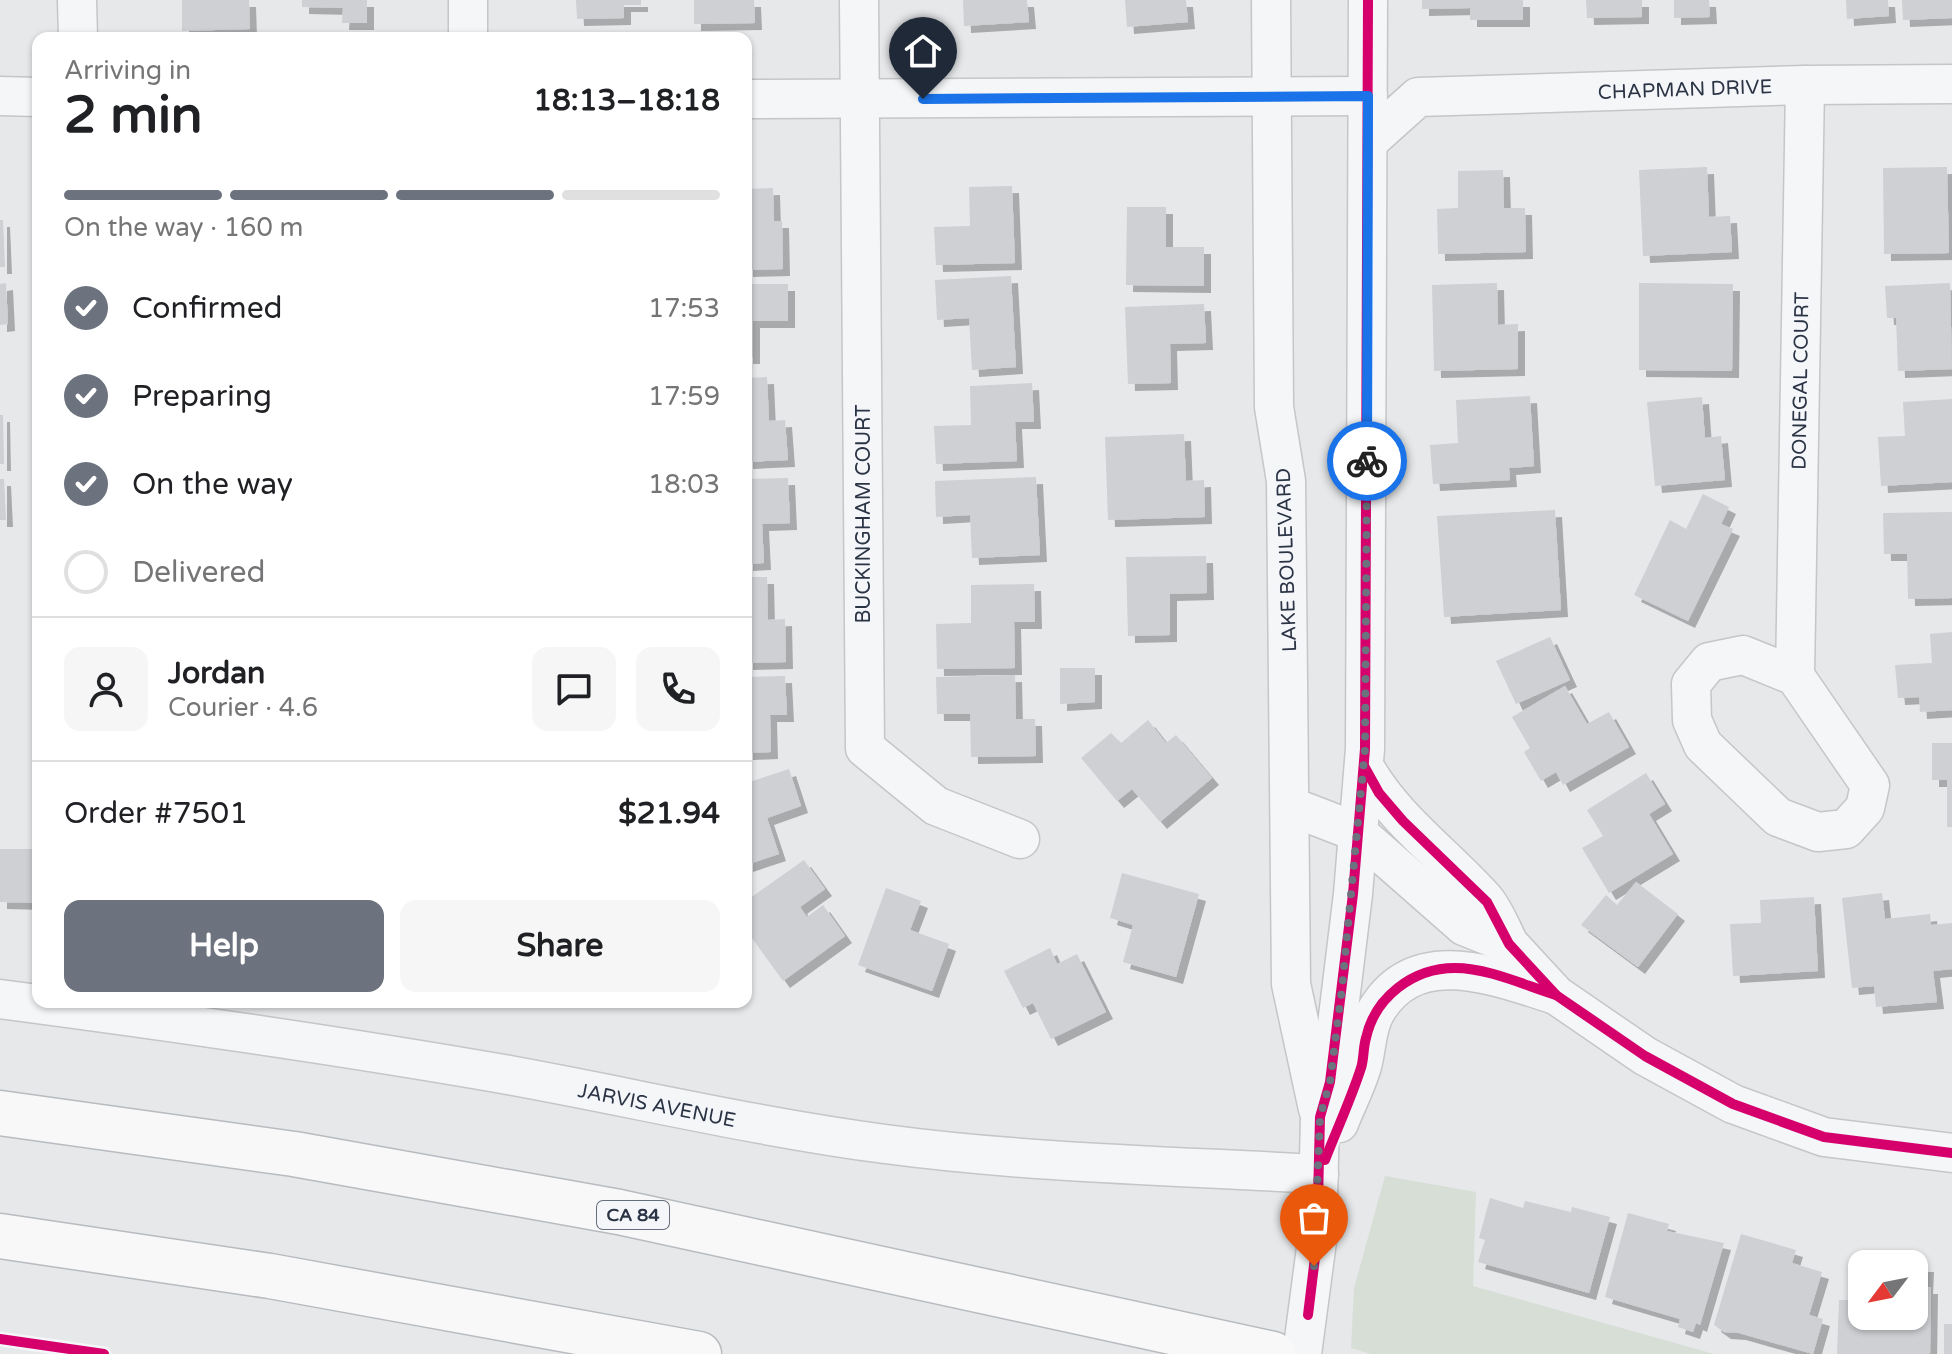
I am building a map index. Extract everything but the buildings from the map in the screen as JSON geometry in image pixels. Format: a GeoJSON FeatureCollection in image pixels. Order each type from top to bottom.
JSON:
{"type":"FeatureCollection","features":[{"type":"Feature","properties":{"kind":"highway","name":"CA 84"},"geometry":{"type":"LineString","coordinates":[[0,1113],[294,1154],[619,1212],[1273,1354]]}},
{"type":"Feature","properties":{"kind":"highway"},"geometry":{"type":"LineString","coordinates":[[0,1236],[286,1278],[699,1354]]}},
{"type":"Feature","properties":{"kind":"street"},"geometry":{"type":"LineString","coordinates":[[77,0],[78,32]]}},
{"type":"Feature","properties":{"kind":"street"},"geometry":{"type":"LineString","coordinates":[[468,0],[468,32]]}},
{"type":"Feature","properties":{"kind":"street"},"geometry":{"type":"LineString","coordinates":[[859,0],[859,99]]}},
{"type":"Feature","properties":{"kind":"street","name":"LAKE BOULEVARD"},"geometry":{"type":"LineString","coordinates":[[1271,0],[1274,407],[1286,481],[1292,807],[1291,984],[1320,1117]]}},
{"type":"Feature","properties":{"kind":"street","name":"LAKE BOULEVARD"},"geometry":{"type":"LineString","coordinates":[[1302,1354],[1317,1241],[1320,1117],[1332,1067],[1364,766],[1368,0]]}},
{"type":"Feature","properties":{"kind":"street"},"geometry":{"type":"LineString","coordinates":[[1368,53],[1418,97],[1368,142]]}},
{"type":"Feature","properties":{"kind":"street","name":"CHAPMAN DRIVE"},"geometry":{"type":"LineString","coordinates":[[1418,97],[1805,85],[1952,84]]}},
{"type":"Feature","properties":{"kind":"street","name":"DONEGAL COURT"},"geometry":{"type":"LineString","coordinates":[[1795,676],[1805,85]]}},
{"type":"Feature","properties":{"kind":"street"},"geometry":{"type":"LineString","coordinates":[[0,96],[32,97]]}},
{"type":"Feature","properties":{"kind":"street"},"geometry":{"type":"LineString","coordinates":[[752,99],[1368,96]]}},
{"type":"Feature","properties":{"kind":"street","name":"BUCKINGHAM COURT"},"geometry":{"type":"LineString","coordinates":[[859,99],[865,748],[936,806],[1020,839]]}},
{"type":"Feature","properties":{"kind":"street"},"geometry":{"type":"LineString","coordinates":[[1743,655],[1795,676],[1870,785],[1865,808],[1846,829],[1818,832],[1778,817],[1703,745],[1692,720],[1691,684],[1709,662],[1743,655]]}},
{"type":"Feature","properties":{"kind":"street"},"geometry":{"type":"LineString","coordinates":[[1364,766],[1379,793],[1403,821],[1487,902],[1509,944],[1556,995],[1645,1056],[1733,1104],[1824,1137],[1952,1153]]}},
{"type":"Feature","properties":{"kind":"street"},"geometry":{"type":"LineString","coordinates":[[1292,807],[1357,832],[1464,926],[1509,944]]}},
{"type":"Feature","properties":{"kind":"street"},"geometry":{"type":"LineString","coordinates":[[1319,1174],[1362,1065],[1366,1037],[1375,1014],[1397,988],[1412,978],[1454,967],[1477,970],[1556,995]]}},
{"type":"Feature","properties":{"kind":"street","name":"JARVIS AVENUE"},"geometry":{"type":"LineString","coordinates":[[0,999],[32,1003]]}},
{"type":"Feature","properties":{"kind":"street","name":"JARVIS AVENUE"},"geometry":{"type":"LineString","coordinates":[[69,1008],[252,1032],[507,1075],[743,1122],[886,1144],[1027,1157],[1319,1174]]}},
{"type":"Feature","properties":{"kind":"shaded area"},"geometry":{"type":"Polygon","coordinates":[[[1385,1176],[1476,1192],[1473,1286],[1714,1354],[1371,1354],[1351,1348],[1354,1288],[1385,1176]]]}},
{"type":"Feature","properties":{"kind":"cycle path"},"geometry":{"type":"LineString","coordinates":[[1308,1315],[1317,1241],[1320,1117],[1330,1082],[1353,894],[1365,749],[1368,0]]}},
{"type":"Feature","properties":{"kind":"cycle path"},"geometry":{"type":"LineString","coordinates":[[1364,766],[1379,793],[1403,821],[1487,902],[1509,944],[1556,995],[1645,1056],[1733,1104],[1824,1137],[1952,1153]]}},
{"type":"Feature","properties":{"kind":"cycle path"},"geometry":{"type":"LineString","coordinates":[[1325,1160],[1361,1068],[1371,1023],[1387,998],[1398,988],[1425,973],[1455,968],[1493,974],[1556,995]]}},
{"type":"Feature","properties":{"kind":"cycle path"},"geometry":{"type":"LineString","coordinates":[[0,1339],[104,1354]]}},
{"type":"Feature","properties":{"kind":"way so far"},"geometry":{"type":"LineString","coordinates":[[1314,1266],[1320,1117],[1330,1082],[1342,988],[1365,749],[1367,461]]}},
{"type":"Feature","properties":{"kind":"route"},"geometry":{"type":"LineString","coordinates":[[923,99],[1368,96],[1367,461]]}}]}
